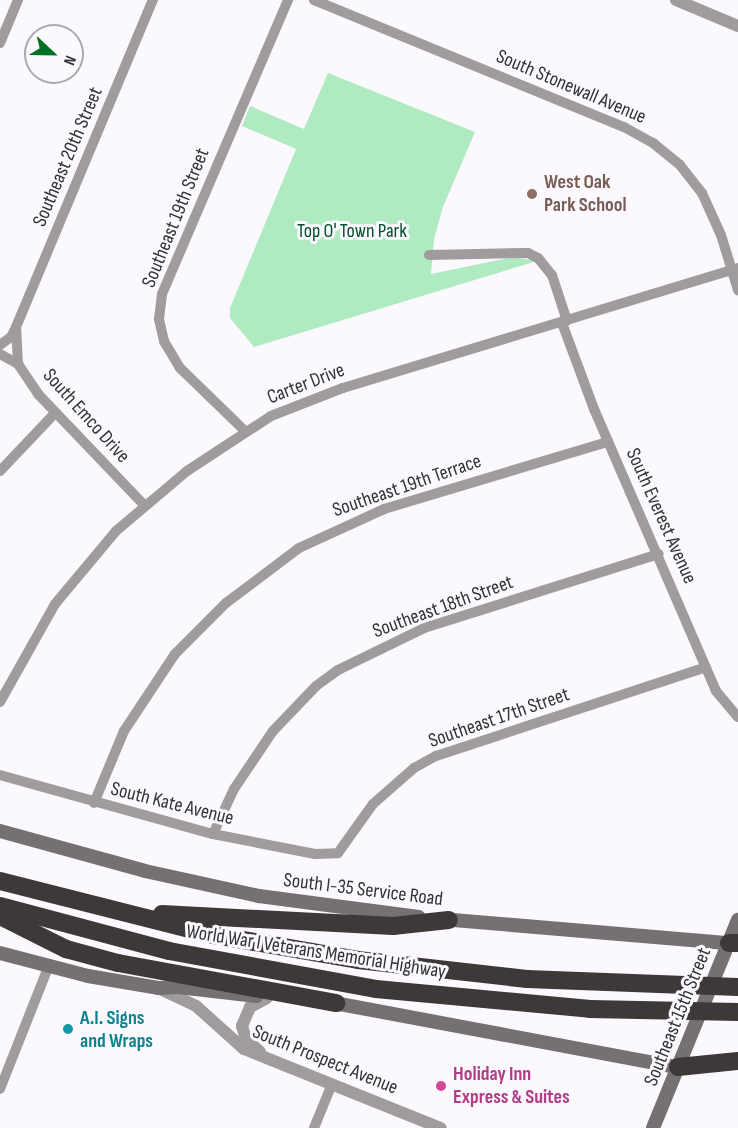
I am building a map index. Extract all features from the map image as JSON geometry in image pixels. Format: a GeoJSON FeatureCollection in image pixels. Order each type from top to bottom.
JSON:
{"type":"FeatureCollection","features":[{"type":"Feature","properties":{"kind":"highway","name":"World War I Veterans Memorial Highway"},"geometry":{"type":"LineString","coordinates":[[0,881],[106,910],[280,947],[439,970],[580,982],[738,987]]}},
{"type":"Feature","properties":{"kind":"highway","name":"World War I Veterans Memorial Highway"},"geometry":{"type":"LineString","coordinates":[[0,906],[169,951],[376,989],[590,1009],[738,1012]]}},
{"type":"Feature","properties":{"kind":"highway"},"geometry":{"type":"LineString","coordinates":[[106,910],[393,926],[449,920]]}},
{"type":"Feature","properties":{"kind":"highway"},"geometry":{"type":"LineString","coordinates":[[0,916],[66,949],[118,963],[336,1003]]}},
{"type":"Feature","properties":{"kind":"highway"},"geometry":{"type":"LineString","coordinates":[[678,1067],[738,1061]]}},
{"type":"Feature","properties":{"kind":"main road","name":"South I-35 Service Road"},"geometry":{"type":"LineString","coordinates":[[0,831],[146,871],[259,896],[335,909],[734,943]]}},
{"type":"Feature","properties":{"kind":"main road","name":"Southeast 15th Street"},"geometry":{"type":"LineString","coordinates":[[653,1128],[720,965],[734,943],[738,920]]}},
{"type":"Feature","properties":{"kind":"main road","name":"South Prospect Avenue"},"geometry":{"type":"LineString","coordinates":[[0,953],[48,968],[159,988]]}},
{"type":"Feature","properties":{"kind":"main road"},"geometry":{"type":"LineString","coordinates":[[159,988],[178,987],[267,998],[336,1003],[678,1067]]}},
{"type":"Feature","properties":{"kind":"street"},"geometry":{"type":"LineString","coordinates":[[0,43],[18,0]]}},
{"type":"Feature","properties":{"kind":"street","name":"Southeast 20th Street"},"geometry":{"type":"LineString","coordinates":[[3,344],[16,327],[153,0]]}},
{"type":"Feature","properties":{"kind":"street","name":"Southeast 19th Street"},"geometry":{"type":"LineString","coordinates":[[245,431],[180,368],[164,341],[159,319],[162,294],[288,0]]}},
{"type":"Feature","properties":{"kind":"street","name":"South Stonewall Avenue"},"geometry":{"type":"LineString","coordinates":[[314,0],[646,138],[680,165],[702,193],[735,269],[738,290]]}},
{"type":"Feature","properties":{"kind":"street"},"geometry":{"type":"LineString","coordinates":[[676,0],[738,26]]}},
{"type":"Feature","properties":{"kind":"street","name":"South Everest Avenue"},"geometry":{"type":"LineString","coordinates":[[429,255],[528,253],[538,258],[552,274],[565,322],[608,442],[659,554],[720,698],[738,717]]}},
{"type":"Feature","properties":{"kind":"street","name":"Carter Drive"},"geometry":{"type":"LineString","coordinates":[[0,702],[55,604],[98,550],[144,505],[245,431],[272,416],[343,388],[735,269]]}},
{"type":"Feature","properties":{"kind":"street","name":"Southeast 20th Street"},"geometry":{"type":"LineString","coordinates":[[16,327],[18,364]]}},
{"type":"Feature","properties":{"kind":"street","name":"South Emco Drive"},"geometry":{"type":"LineString","coordinates":[[0,354],[18,364],[55,412],[144,505]]}},
{"type":"Feature","properties":{"kind":"street"},"geometry":{"type":"LineString","coordinates":[[0,471],[55,412]]}},
{"type":"Feature","properties":{"kind":"street","name":"Southeast 19th Terrace"},"geometry":{"type":"LineString","coordinates":[[94,803],[124,731],[175,654],[226,603],[299,548],[384,509],[608,442]]}},
{"type":"Feature","properties":{"kind":"street","name":"Southeast 18th Street"},"geometry":{"type":"LineString","coordinates":[[213,834],[234,789],[273,731],[316,686],[338,670],[424,628],[659,554]]}},
{"type":"Feature","properties":{"kind":"street","name":"Southeast 17th Street"},"geometry":{"type":"LineString","coordinates":[[338,853],[373,804],[414,768],[436,756],[706,667]]}},
{"type":"Feature","properties":{"kind":"street","name":"South Kate Avenue"},"geometry":{"type":"LineString","coordinates":[[0,775],[94,803],[213,834],[315,854],[338,853]]}},
{"type":"Feature","properties":{"kind":"street"},"geometry":{"type":"LineString","coordinates":[[0,1089],[48,968]]}},
{"type":"Feature","properties":{"kind":"street","name":"South Prospect Avenue"},"geometry":{"type":"LineString","coordinates":[[159,988],[196,1006],[235,1044],[441,1128]]}},
{"type":"Feature","properties":{"kind":"street"},"geometry":{"type":"LineString","coordinates":[[261,1053],[246,1039],[242,1026],[248,1010],[267,998]]}},
{"type":"Feature","properties":{"kind":"street"},"geometry":{"type":"LineString","coordinates":[[314,1128],[332,1084]]}},
{"type":"Feature","properties":{"kind":"green space","name":"Top O' Town Park"},"geometry":{"type":"Polygon","coordinates":[[[328,73],[475,132],[443,207],[434,239],[431,274],[514,257],[537,261],[254,347],[230,318],[230,308],[296,149],[242,126],[250,106],[304,129],[328,73]]]}},
{"type":"Feature","properties":{"kind":"place","name":"West Oak Park School"},"geometry":{"type":"Point","coordinates":[532,194]}},
{"type":"Feature","properties":{"kind":"place","name":"A.I. Signs and Wraps"},"geometry":{"type":"Point","coordinates":[68,1029]}},
{"type":"Feature","properties":{"kind":"place","name":"Holiday Inn Express & Suites"},"geometry":{"type":"Point","coordinates":[441,1086]}}]}
